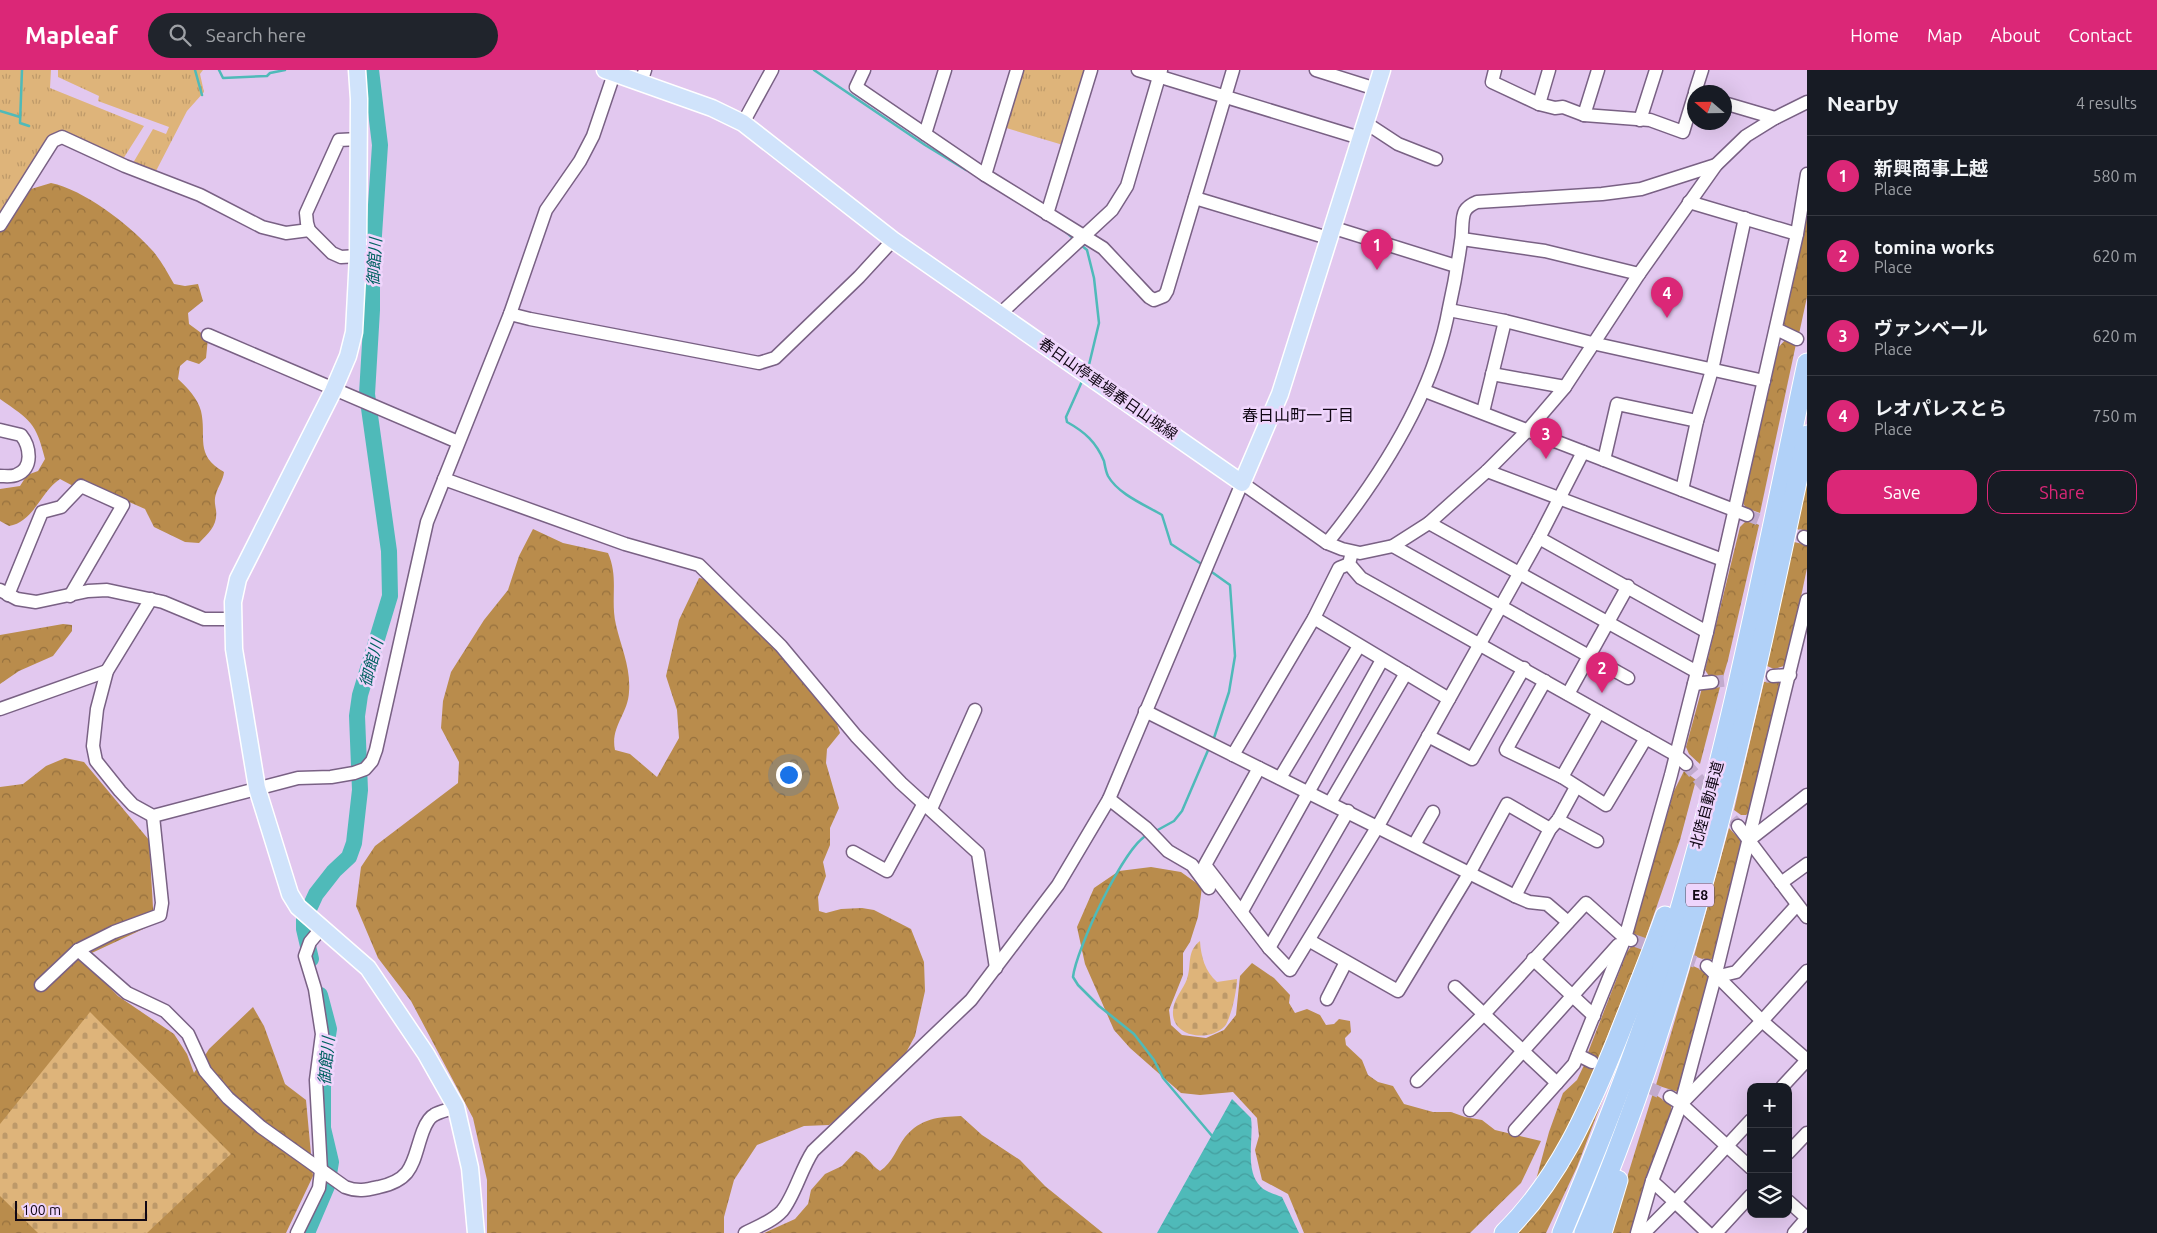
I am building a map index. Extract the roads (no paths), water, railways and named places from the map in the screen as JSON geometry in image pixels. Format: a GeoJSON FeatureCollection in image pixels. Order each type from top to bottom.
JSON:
{"type":"FeatureCollection","features":[{"type":"Feature","properties":{"kind":"highway","name":"北陸自動車道"},"geometry":{"type":"LineString","coordinates":[[1562,1233],[1618,1095],[1659,978],[1707,808],[1735,691],[1807,363]]}},
{"type":"Feature","properties":{"kind":"highway","name":"北陸自動車道"},"geometry":{"type":"LineString","coordinates":[[1584,1233],[1630,1117],[1677,974],[1703,884],[1751,696],[1807,435]]}},
{"type":"Feature","properties":{"kind":"highway"},"geometry":{"type":"LineString","coordinates":[[1504,1233],[1543,1189],[1561,1162],[1597,1088],[1641,980],[1698,822],[1735,691]]}},
{"type":"Feature","properties":{"kind":"highway"},"geometry":{"type":"LineString","coordinates":[[1602,1233],[1653,1065],[1677,974]]}},
{"type":"Feature","properties":{"kind":"main road"},"geometry":{"type":"LineString","coordinates":[[357,70],[359,139],[358,256],[354,332],[348,356],[333,391],[238,579],[234,590],[232,619],[234,649],[257,788],[290,894],[298,907],[321,929],[368,968],[420,1046],[456,1107],[470,1168],[476,1233]]}},
{"type":"Feature","properties":{"kind":"main road"},"geometry":{"type":"LineString","coordinates":[[1242,484],[1280,394],[1329,233],[1382,70]]}},
{"type":"Feature","properties":{"kind":"main road","name":"春日山停車場春日山城線"},"geometry":{"type":"LineString","coordinates":[[610,72],[643,76],[743,123],[893,240],[1001,313],[1242,484]]}},
{"type":"Feature","properties":{"kind":"street"},"geometry":{"type":"LineString","coordinates":[[743,123],[772,70]]}},
{"type":"Feature","properties":{"kind":"street"},"geometry":{"type":"LineString","coordinates":[[864,70],[856,87],[985,175],[1103,248],[1149,297],[1160,299],[1167,292],[1233,70]]}},
{"type":"Feature","properties":{"kind":"street"},"geometry":{"type":"LineString","coordinates":[[925,134],[945,70]]}},
{"type":"Feature","properties":{"kind":"street"},"geometry":{"type":"LineString","coordinates":[[985,175],[1017,70]]}},
{"type":"Feature","properties":{"kind":"street"},"geometry":{"type":"LineString","coordinates":[[1047,214],[1091,70]]}},
{"type":"Feature","properties":{"kind":"street"},"geometry":{"type":"LineString","coordinates":[[1138,70],[1160,73],[1225,96],[1363,131],[1436,159]]}},
{"type":"Feature","properties":{"kind":"street"},"geometry":{"type":"LineString","coordinates":[[1316,70],[1376,89]]}},
{"type":"Feature","properties":{"kind":"street"},"geometry":{"type":"LineString","coordinates":[[1495,70],[1492,82],[1539,104],[1555,108],[1563,107],[1584,115],[1650,120],[1683,132],[1687,119]]}},
{"type":"Feature","properties":{"kind":"street"},"geometry":{"type":"LineString","coordinates":[[1539,104],[1549,70]]}},
{"type":"Feature","properties":{"kind":"street"},"geometry":{"type":"LineString","coordinates":[[1584,115],[1598,70]]}},
{"type":"Feature","properties":{"kind":"street"},"geometry":{"type":"LineString","coordinates":[[1640,120],[1656,70]]}},
{"type":"Feature","properties":{"kind":"street"},"geometry":{"type":"LineString","coordinates":[[1698,85],[1702,70]]}},
{"type":"Feature","properties":{"kind":"street"},"geometry":{"type":"LineString","coordinates":[[151,599],[107,671],[97,708],[93,746],[96,760],[133,805],[153,816],[298,778],[331,777],[360,771],[372,761],[427,522],[510,314],[546,210],[580,161],[593,136],[610,72]]}},
{"type":"Feature","properties":{"kind":"street"},"geometry":{"type":"LineString","coordinates":[[1001,313],[1112,210],[1127,186],[1160,73]]}},
{"type":"Feature","properties":{"kind":"street"},"geometry":{"type":"LineString","coordinates":[[1234,755],[1314,618],[1339,568],[1351,558],[1394,546],[1428,523],[1487,471],[1528,430],[1565,387],[1592,343],[1716,165],[1746,136],[1775,118],[1807,102]]}},
{"type":"Feature","properties":{"kind":"street"},"geometry":{"type":"LineString","coordinates":[[1732,105],[1775,118]]}},
{"type":"Feature","properties":{"kind":"street"},"geometry":{"type":"LineString","coordinates":[[0,225],[53,141],[62,137],[125,166],[200,195],[262,227],[286,233],[308,230]]}},
{"type":"Feature","properties":{"kind":"street"},"geometry":{"type":"LineString","coordinates":[[358,256],[342,257],[332,253],[308,230],[306,213],[340,140],[359,139]]}},
{"type":"Feature","properties":{"kind":"street"},"geometry":{"type":"LineString","coordinates":[[1327,543],[1360,501],[1425,391],[1436,362],[1449,310],[1462,239],[1464,212],[1469,206],[1477,202],[1602,194],[1641,189],[1716,165]]}},
{"type":"Feature","properties":{"kind":"street"},"geometry":{"type":"LineString","coordinates":[[1514,1130],[1574,1064],[1629,939],[1696,678],[1723,560],[1741,513],[1764,381],[1797,234],[1807,174]]}},
{"type":"Feature","properties":{"kind":"street"},"geometry":{"type":"LineString","coordinates":[[1195,198],[1456,266]]}},
{"type":"Feature","properties":{"kind":"street"},"geometry":{"type":"LineString","coordinates":[[1689,202],[1797,234]]}},
{"type":"Feature","properties":{"kind":"street"},"geometry":{"type":"LineString","coordinates":[[1682,490],[1697,421],[1712,370],[1745,218]]}},
{"type":"Feature","properties":{"kind":"street"},"geometry":{"type":"LineString","coordinates":[[1462,239],[1545,251],[1639,274]]}},
{"type":"Feature","properties":{"kind":"street"},"geometry":{"type":"LineString","coordinates":[[510,314],[759,363],[775,358],[808,324],[859,277],[893,240]]}},
{"type":"Feature","properties":{"kind":"street"},"geometry":{"type":"LineString","coordinates":[[1449,310],[1505,321],[1592,343],[1764,381]]}},
{"type":"Feature","properties":{"kind":"street"},"geometry":{"type":"LineString","coordinates":[[1483,412],[1505,321]]}},
{"type":"Feature","properties":{"kind":"street"},"geometry":{"type":"LineString","coordinates":[[1776,329],[1797,339]]}},
{"type":"Feature","properties":{"kind":"street"},"geometry":{"type":"LineString","coordinates":[[208,335],[333,391],[458,442]]}},
{"type":"Feature","properties":{"kind":"street"},"geometry":{"type":"LineString","coordinates":[[1492,374],[1565,387]]}},
{"type":"Feature","properties":{"kind":"street"},"geometry":{"type":"LineString","coordinates":[[1425,391],[1741,513]]}},
{"type":"Feature","properties":{"kind":"street"},"geometry":{"type":"LineString","coordinates":[[1604,460],[1617,404],[1697,421]]}},
{"type":"Feature","properties":{"kind":"street"},"geometry":{"type":"LineString","coordinates":[[0,430],[21,434],[28,443],[29,453],[23,471],[15,476],[0,476]]}},
{"type":"Feature","properties":{"kind":"street"},"geometry":{"type":"LineString","coordinates":[[1259,768],[1205,865],[1242,910],[1269,948],[1290,970],[1310,941],[1378,826],[1539,538],[1583,452]]}},
{"type":"Feature","properties":{"kind":"street"},"geometry":{"type":"LineString","coordinates":[[1487,471],[1723,560]]}},
{"type":"Feature","properties":{"kind":"street"},"geometry":{"type":"LineString","coordinates":[[444,479],[625,544],[699,565],[781,646],[856,736],[901,783],[978,853],[996,968]]}},
{"type":"Feature","properties":{"kind":"street"},"geometry":{"type":"LineString","coordinates":[[745,1233],[771,1220],[782,1210],[803,1166],[813,1151],[971,1000],[1058,885],[1109,799],[1242,484],[1351,558],[1361,578],[1524,668],[1676,755],[1686,764]]}},
{"type":"Feature","properties":{"kind":"street"},"geometry":{"type":"LineString","coordinates":[[70,596],[123,505],[82,486],[61,507],[42,512],[4,592],[36,602],[70,596],[88,591],[107,590],[151,599],[204,619],[232,619]]}},
{"type":"Feature","properties":{"kind":"street"},"geometry":{"type":"LineString","coordinates":[[1428,523],[1608,622],[1696,678],[1712,682]]}},
{"type":"Feature","properties":{"kind":"street"},"geometry":{"type":"LineString","coordinates":[[1539,538],[1628,586],[1707,632]]}},
{"type":"Feature","properties":{"kind":"street"},"geometry":{"type":"LineString","coordinates":[[1394,546],[1628,678]]}},
{"type":"Feature","properties":{"kind":"street"},"geometry":{"type":"LineString","coordinates":[[1568,694],[1628,586]]}},
{"type":"Feature","properties":{"kind":"street"},"geometry":{"type":"LineString","coordinates":[[1637,1233],[1715,977],[1807,604]]}},
{"type":"Feature","properties":{"kind":"street"},"geometry":{"type":"LineString","coordinates":[[1314,618],[1449,699]]}},
{"type":"Feature","properties":{"kind":"street"},"geometry":{"type":"LineString","coordinates":[[1280,778],[1359,646]]}},
{"type":"Feature","properties":{"kind":"street"},"geometry":{"type":"LineString","coordinates":[[1242,910],[1306,791],[1382,660]]}},
{"type":"Feature","properties":{"kind":"street"},"geometry":{"type":"LineString","coordinates":[[1428,736],[1472,759],[1524,668]]}},
{"type":"Feature","properties":{"kind":"street"},"geometry":{"type":"LineString","coordinates":[[0,709],[107,671]]}},
{"type":"Feature","properties":{"kind":"street"},"geometry":{"type":"LineString","coordinates":[[1330,804],[1406,673]]}},
{"type":"Feature","properties":{"kind":"street"},"geometry":{"type":"LineString","coordinates":[[1773,676],[1790,675]]}},
{"type":"Feature","properties":{"kind":"street"},"geometry":{"type":"LineString","coordinates":[[1545,681],[1506,750],[1562,778],[1606,805],[1646,738]]}},
{"type":"Feature","properties":{"kind":"street"},"geometry":{"type":"LineString","coordinates":[[853,852],[887,871],[927,806],[975,710]]}},
{"type":"Feature","properties":{"kind":"street"},"geometry":{"type":"LineString","coordinates":[[1145,711],[1515,896],[1529,902],[1547,904],[1568,922]]}},
{"type":"Feature","properties":{"kind":"street"},"geometry":{"type":"LineString","coordinates":[[1562,778],[1599,712]]}},
{"type":"Feature","properties":{"kind":"street"},"geometry":{"type":"LineString","coordinates":[[1515,896],[1576,787]]}},
{"type":"Feature","properties":{"kind":"street"},"geometry":{"type":"LineString","coordinates":[[1749,840],[1807,795]]}},
{"type":"Feature","properties":{"kind":"street"},"geometry":{"type":"LineString","coordinates":[[1109,799],[1146,828],[1168,851],[1192,865],[1208,888]]}},
{"type":"Feature","properties":{"kind":"street"},"geometry":{"type":"LineString","coordinates":[[1310,941],[1398,991],[1470,872],[1507,804],[1554,825],[1597,841]]}},
{"type":"Feature","properties":{"kind":"street"},"geometry":{"type":"LineString","coordinates":[[1269,948],[1348,812]]}},
{"type":"Feature","properties":{"kind":"street"},"geometry":{"type":"LineString","coordinates":[[1414,845],[1433,812]]}},
{"type":"Feature","properties":{"kind":"street"},"geometry":{"type":"LineString","coordinates":[[41,985],[78,950],[114,932],[160,915],[162,903],[153,816]]}},
{"type":"Feature","properties":{"kind":"street"},"geometry":{"type":"LineString","coordinates":[[1738,826],[1807,917]]}},
{"type":"Feature","properties":{"kind":"street"},"geometry":{"type":"LineString","coordinates":[[1781,883],[1807,864]]}},
{"type":"Feature","properties":{"kind":"street"},"geometry":{"type":"LineString","coordinates":[[1417,1082],[1484,1014],[1586,903],[1629,939]]}},
{"type":"Feature","properties":{"kind":"street"},"geometry":{"type":"LineString","coordinates":[[1715,977],[1736,972],[1797,905]]}},
{"type":"Feature","properties":{"kind":"street"},"geometry":{"type":"LineString","coordinates":[[297,1233],[319,1188],[321,1171],[316,1080],[322,1034],[315,989],[305,956],[310,942],[321,929]]}},
{"type":"Feature","properties":{"kind":"street"},"geometry":{"type":"LineString","coordinates":[[1470,1110],[1573,996],[1629,939]]}},
{"type":"Feature","properties":{"kind":"street"},"geometry":{"type":"LineString","coordinates":[[78,950],[127,994],[165,1010],[188,1034],[205,1071],[228,1098],[261,1127],[321,1171],[354,1190],[393,1184],[403,1178],[411,1169],[426,1123],[433,1115],[456,1107]]}},
{"type":"Feature","properties":{"kind":"street"},"geometry":{"type":"LineString","coordinates":[[1533,959],[1594,1016]]}},
{"type":"Feature","properties":{"kind":"street"},"geometry":{"type":"LineString","coordinates":[[1328,999],[1346,962]]}},
{"type":"Feature","properties":{"kind":"street"},"geometry":{"type":"LineString","coordinates":[[1707,966],[1715,977],[1807,1060],[1786,1083]]}},
{"type":"Feature","properties":{"kind":"street"},"geometry":{"type":"LineString","coordinates":[[1676,1100],[1762,1021],[1807,971]]}},
{"type":"Feature","properties":{"kind":"street"},"geometry":{"type":"LineString","coordinates":[[1455,987],[1558,1083]]}},
{"type":"Feature","properties":{"kind":"street"},"geometry":{"type":"LineString","coordinates":[[1578,1055],[1592,1062]]}},
{"type":"Feature","properties":{"kind":"street"},"geometry":{"type":"LineString","coordinates":[[1676,1100],[1747,1164]]}},
{"type":"Feature","properties":{"kind":"street"},"geometry":{"type":"LineString","coordinates":[[1644,1233],[1747,1124]]}},
{"type":"Feature","properties":{"kind":"street"},"geometry":{"type":"LineString","coordinates":[[1792,1149],[1807,1132]]}},
{"type":"Feature","properties":{"kind":"street"},"geometry":{"type":"LineString","coordinates":[[1652,1182],[1708,1233]]}},
{"type":"Feature","properties":{"kind":"street"},"geometry":{"type":"LineString","coordinates":[[1716,1233],[1747,1198]]}},
{"type":"Feature","properties":{"kind":"street"},"geometry":{"type":"LineString","coordinates":[[1792,1205],[1807,1218],[1794,1233]]}},
{"type":"Feature","properties":{"kind":"water"},"geometry":{"type":"Polygon","coordinates":[[[1232,1099],[1251,1118],[1251,1163],[1256,1180],[1265,1190],[1282,1197],[1299,1233],[1157,1233],[1232,1099]]]}},
{"type":"Feature","properties":{"kind":"waterway"},"geometry":{"type":"LineString","coordinates":[[22,70],[20,123],[29,126]]}},
{"type":"Feature","properties":{"kind":"waterway"},"geometry":{"type":"LineString","coordinates":[[195,70],[202,95]]}},
{"type":"Feature","properties":{"kind":"waterway"},"geometry":{"type":"LineString","coordinates":[[219,70],[223,78],[267,76],[270,73],[285,70]]}},
{"type":"Feature","properties":{"kind":"waterway","name":"御館川"},"geometry":{"type":"LineString","coordinates":[[311,959],[304,929],[304,920],[316,894],[334,871],[349,857],[354,843],[360,790],[357,716],[360,695],[390,596],[389,551],[367,394],[372,310],[372,265],[380,145],[371,70]]}},
{"type":"Feature","properties":{"kind":"waterway"},"geometry":{"type":"LineString","coordinates":[[814,70],[925,145],[966,170]]}},
{"type":"Feature","properties":{"kind":"waterway"},"geometry":{"type":"LineString","coordinates":[[0,111],[20,117]]}},
{"type":"Feature","properties":{"kind":"waterway"},"geometry":{"type":"LineString","coordinates":[[1066,232],[1075,240]]}},
{"type":"Feature","properties":{"kind":"waterway"},"geometry":{"type":"LineString","coordinates":[[1081,245],[1087,250],[1094,278],[1099,323],[1088,369]]}},
{"type":"Feature","properties":{"kind":"waterway"},"geometry":{"type":"LineString","coordinates":[[1083,379],[1066,417],[1067,422],[1085,434],[1094,443],[1101,454],[1106,471],[1112,482],[1132,498],[1162,515],[1171,544],[1203,565]]}},
{"type":"Feature","properties":{"kind":"waterway"},"geometry":{"type":"LineString","coordinates":[[1209,570],[1230,585],[1235,656],[1229,692],[1213,741]]}},
{"type":"Feature","properties":{"kind":"waterway"},"geometry":{"type":"LineString","coordinates":[[1154,832],[1174,821],[1182,811],[1209,748]]}},
{"type":"Feature","properties":{"kind":"waterway"},"geometry":{"type":"LineString","coordinates":[[1147,835],[1137,844],[1126,859],[1102,901],[1082,945],[1073,977],[1078,985],[1099,1006],[1134,1034],[1154,1060],[1163,1078],[1213,1137]]}},
{"type":"Feature","properties":{"kind":"waterway","name":"御館川"},"geometry":{"type":"LineString","coordinates":[[307,1233],[327,1186],[331,1162],[323,1128],[323,1067],[329,1029],[320,995]]}},
{"type":"Feature","properties":{"kind":"tunnel"},"geometry":{"type":"LineString","coordinates":[[1747,515],[1804,537]]}},
{"type":"Feature","properties":{"kind":"tunnel"},"geometry":{"type":"LineString","coordinates":[[1712,682],[1773,676]]}},
{"type":"Feature","properties":{"kind":"tunnel"},"geometry":{"type":"LineString","coordinates":[[1686,764],[1738,826]]}},
{"type":"Feature","properties":{"kind":"tunnel"},"geometry":{"type":"LineString","coordinates":[[1633,940],[1707,966]]}},
{"type":"Feature","properties":{"kind":"tunnel"},"geometry":{"type":"LineString","coordinates":[[1599,1065],[1670,1097]]}},
{"type":"Feature","properties":{"kind":"place","name":"新興商事上越"},"geometry":{"type":"Point","coordinates":[1377,270]}},
{"type":"Feature","properties":{"kind":"place","name":"レオパレスとら"},"geometry":{"type":"Point","coordinates":[1667,318]}},
{"type":"Feature","properties":{"kind":"place","name":"ヴァンベール"},"geometry":{"type":"Point","coordinates":[1546,459]}},
{"type":"Feature","properties":{"kind":"place","name":"tomina works"},"geometry":{"type":"Point","coordinates":[1602,693]}},
{"type":"Feature","properties":{"kind":"district","name":"春日山町一丁目"},"geometry":{"type":"Point","coordinates":[1298,415]}}]}
